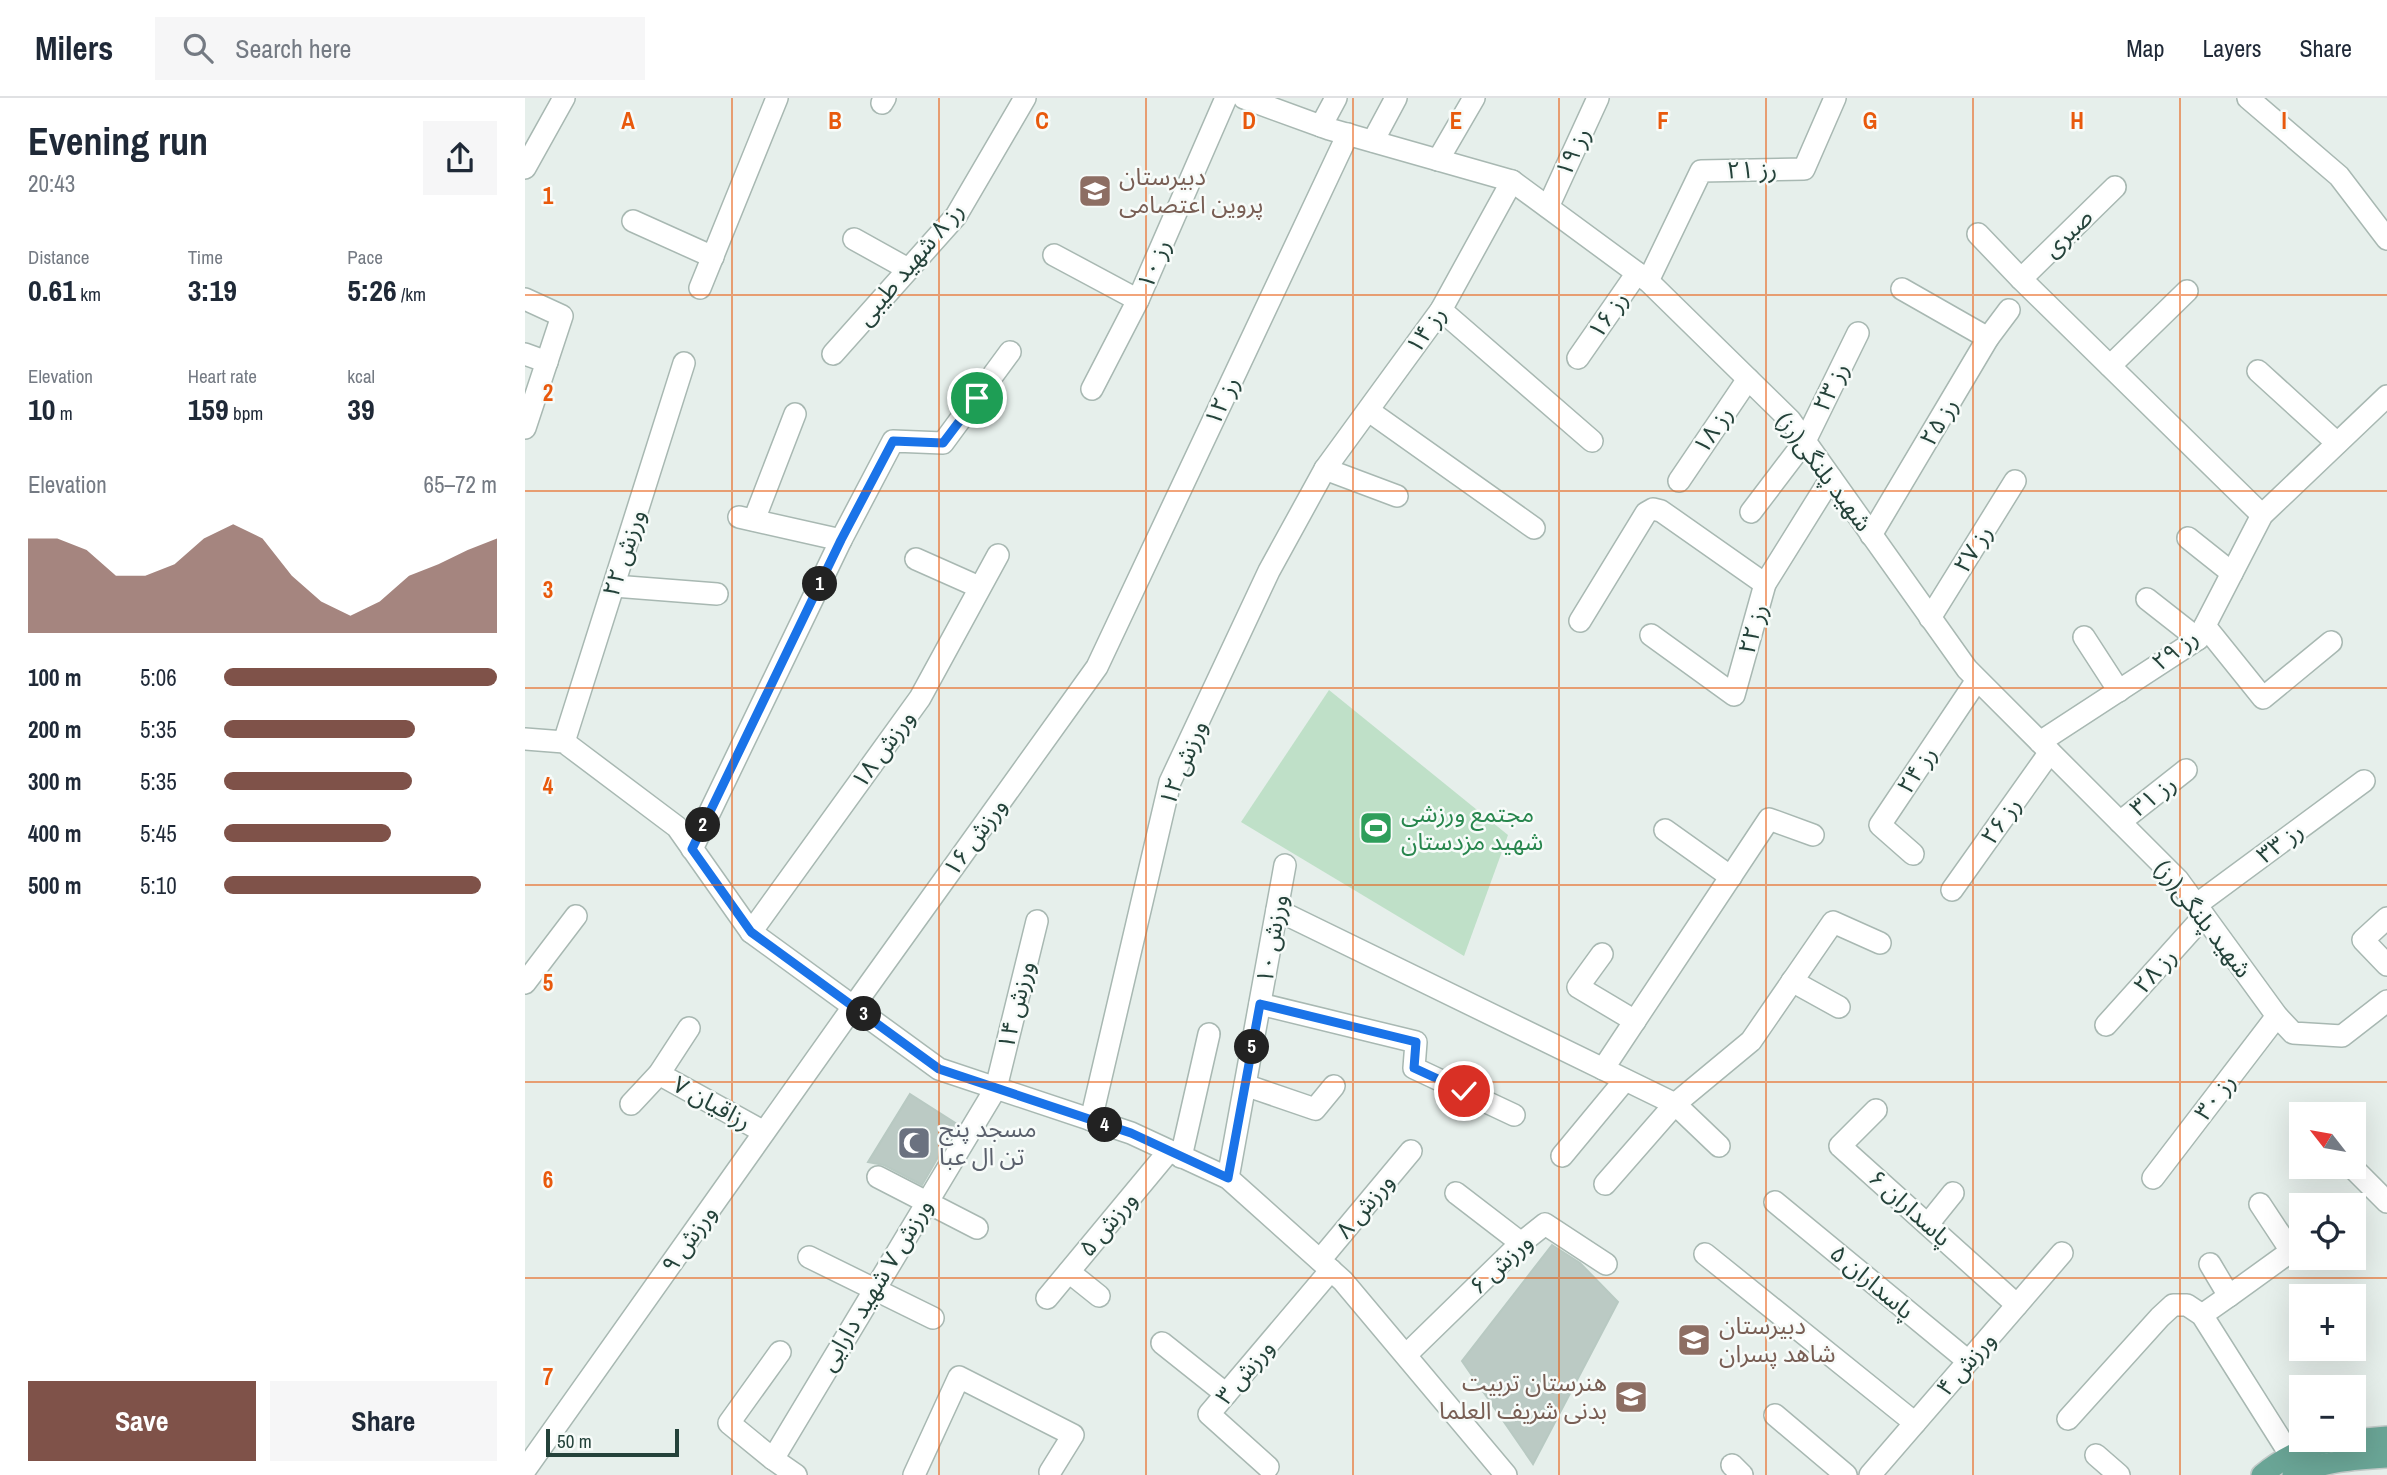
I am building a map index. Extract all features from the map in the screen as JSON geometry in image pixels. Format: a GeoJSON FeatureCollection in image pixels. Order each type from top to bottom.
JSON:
{"type":"FeatureCollection","features":[{"type":"Feature","properties":{"kind":"main road"},"geometry":{"type":"LineString","coordinates":[[2366,1439],[2387,1437]]}},
{"type":"Feature","properties":{"kind":"main road"},"geometry":{"type":"LineString","coordinates":[[2262,1475],[2277,1462],[2312,1466],[2387,1457]]}},
{"type":"Feature","properties":{"kind":"street"},"geometry":{"type":"LineString","coordinates":[[525,169],[530,147],[563,98]]}},
{"type":"Feature","properties":{"kind":"street"},"geometry":{"type":"LineString","coordinates":[[700,288],[778,98]]}},
{"type":"Feature","properties":{"kind":"street","name":"رز ۸ شهید طیبی"},"geometry":{"type":"LineString","coordinates":[[833,354],[956,216],[1025,98]]}},
{"type":"Feature","properties":{"kind":"street","name":"رز ۱۰"},"geometry":{"type":"LineString","coordinates":[[1092,389],[1138,300],[1226,98]]}},
{"type":"Feature","properties":{"kind":"street","name":"شهید پلنگی(رز)"},"geometry":{"type":"LineString","coordinates":[[1244,98],[1321,126],[1512,181],[1643,277],[1790,420],[1967,669],[2178,880],[2277,1016]]}},
{"type":"Feature","properties":{"kind":"street"},"geometry":{"type":"LineString","coordinates":[[1321,126],[1336,98]]}},
{"type":"Feature","properties":{"kind":"street"},"geometry":{"type":"LineString","coordinates":[[1373,141],[1396,98]]}},
{"type":"Feature","properties":{"kind":"street"},"geometry":{"type":"LineString","coordinates":[[1438,160],[1474,98]]}},
{"type":"Feature","properties":{"kind":"street","name":"رز ۱۹"},"geometry":{"type":"LineString","coordinates":[[1548,207],[1598,98]]}},
{"type":"Feature","properties":{"kind":"street","name":"رز ۲۱"},"geometry":{"type":"LineString","coordinates":[[1643,277],[1701,171],[1804,169],[1835,98]]}},
{"type":"Feature","properties":{"kind":"street"},"geometry":{"type":"LineString","coordinates":[[2248,98],[2339,176],[2387,239]]}},
{"type":"Feature","properties":{"kind":"street","name":"رز ۱۲"},"geometry":{"type":"LineString","coordinates":[[1097,667],[1348,134]]}},
{"type":"Feature","properties":{"kind":"street","name":"رز ۱۴"},"geometry":{"type":"LineString","coordinates":[[1325,469],[1441,310],[1512,181]]}},
{"type":"Feature","properties":{"kind":"street","name":"صبری"},"geometry":{"type":"LineString","coordinates":[[2021,279],[2115,187]]}},
{"type":"Feature","properties":{"kind":"street"},"geometry":{"type":"LineString","coordinates":[[633,221],[713,257]]}},
{"type":"Feature","properties":{"kind":"street"},"geometry":{"type":"LineString","coordinates":[[1978,234],[2262,515]]}},
{"type":"Feature","properties":{"kind":"street"},"geometry":{"type":"LineString","coordinates":[[854,239],[908,269]]}},
{"type":"Feature","properties":{"kind":"street"},"geometry":{"type":"LineString","coordinates":[[1054,255],[1138,300]]}},
{"type":"Feature","properties":{"kind":"street","name":"رز ۱۶"},"geometry":{"type":"LineString","coordinates":[[1578,358],[1643,277]]}},
{"type":"Feature","properties":{"kind":"street"},"geometry":{"type":"LineString","coordinates":[[1902,289],[1988,338]]}},
{"type":"Feature","properties":{"kind":"street"},"geometry":{"type":"LineString","coordinates":[[2110,366],[2187,291]]}},
{"type":"Feature","properties":{"kind":"street"},"geometry":{"type":"LineString","coordinates":[[525,299],[562,316],[525,428]]}},
{"type":"Feature","properties":{"kind":"street"},"geometry":{"type":"LineString","coordinates":[[1441,310],[1592,441]]}},
{"type":"Feature","properties":{"kind":"street","name":"رز ۲۵"},"geometry":{"type":"LineString","coordinates":[[1871,535],[1988,338],[2009,310]]}},
{"type":"Feature","properties":{"kind":"street","name":"رز ۲۳"},"geometry":{"type":"LineString","coordinates":[[1751,512],[1805,441],[1858,333]]}},
{"type":"Feature","properties":{"kind":"street"},"geometry":{"type":"LineString","coordinates":[[692,849],[841,540],[893,441],[943,443],[1010,352]]}},
{"type":"Feature","properties":{"kind":"street"},"geometry":{"type":"LineString","coordinates":[[525,354],[547,362]]}},
{"type":"Feature","properties":{"kind":"street","name":"ورزش ۲۲"},"geometry":{"type":"LineString","coordinates":[[564,742],[684,363]]}},
{"type":"Feature","properties":{"kind":"street"},"geometry":{"type":"LineString","coordinates":[[2258,370],[2337,443]]}},
{"type":"Feature","properties":{"kind":"street","name":"رز ۱۸"},"geometry":{"type":"LineString","coordinates":[[1679,481],[1748,379]]}},
{"type":"Feature","properties":{"kind":"street","name":"رز ۲۹"},"geometry":{"type":"LineString","coordinates":[[2045,747],[2202,632],[2262,515],[2387,396]]}},
{"type":"Feature","properties":{"kind":"street"},"geometry":{"type":"LineString","coordinates":[[1369,411],[1534,528]]}},
{"type":"Feature","properties":{"kind":"street"},"geometry":{"type":"LineString","coordinates":[[795,414],[747,519],[841,540]]}},
{"type":"Feature","properties":{"kind":"street"},"geometry":{"type":"LineString","coordinates":[[1325,469],[1397,496]]}},
{"type":"Feature","properties":{"kind":"street","name":"ورزش ۱۲"},"geometry":{"type":"LineString","coordinates":[[1091,1120],[1170,782],[1269,571],[1325,469]]}},
{"type":"Feature","properties":{"kind":"street","name":"رز ۲۲"},"geometry":{"type":"LineString","coordinates":[[1651,635],[1734,695],[1765,584],[1831,478]]}},
{"type":"Feature","properties":{"kind":"street","name":"رز ۲۷"},"geometry":{"type":"LineString","coordinates":[[1930,618],[2015,481]]}},
{"type":"Feature","properties":{"kind":"street"},"geometry":{"type":"LineString","coordinates":[[1580,621],[1646,513],[1653,509],[1661,511],[1765,584]]}},
{"type":"Feature","properties":{"kind":"street"},"geometry":{"type":"LineString","coordinates":[[2188,538],[2232,573]]}},
{"type":"Feature","properties":{"kind":"street","name":"ورزش ۱۸"},"geometry":{"type":"LineString","coordinates":[[751,932],[920,698],[978,587],[998,555]]}},
{"type":"Feature","properties":{"kind":"street"},"geometry":{"type":"LineString","coordinates":[[916,559],[978,587]]}},
{"type":"Feature","properties":{"kind":"street"},"geometry":{"type":"LineString","coordinates":[[614,586],[717,594]]}},
{"type":"Feature","properties":{"kind":"street"},"geometry":{"type":"LineString","coordinates":[[2147,599],[2202,632],[2263,698],[2331,642]]}},
{"type":"Feature","properties":{"kind":"street"},"geometry":{"type":"LineString","coordinates":[[2084,637],[2119,691]]}},
{"type":"Feature","properties":{"kind":"street","name":"ورزش ۱۶"},"geometry":{"type":"LineString","coordinates":[[853,1007],[1097,667]]}},
{"type":"Feature","properties":{"kind":"street","name":"رز ۲۴"},"geometry":{"type":"LineString","coordinates":[[1913,854],[1880,825],[1977,680]]}},
{"type":"Feature","properties":{"kind":"street"},"geometry":{"type":"LineString","coordinates":[[525,739],[564,742],[677,827],[751,932],[939,1069],[1131,1133],[1228,1178],[1343,1281],[1506,1475]]}},
{"type":"Feature","properties":{"kind":"street","name":"رز ۲۶"},"geometry":{"type":"LineString","coordinates":[[1952,890],[2045,747]]}},
{"type":"Feature","properties":{"kind":"street","name":"رز ۳۱"},"geometry":{"type":"LineString","coordinates":[[2120,822],[2186,770]]}},
{"type":"Feature","properties":{"kind":"street","name":"رز ۳۳"},"geometry":{"type":"LineString","coordinates":[[2200,911],[2364,781]]}},
{"type":"Feature","properties":{"kind":"street"},"geometry":{"type":"LineString","coordinates":[[1603,1069],[1769,819],[1813,835]]}},
{"type":"Feature","properties":{"kind":"street"},"geometry":{"type":"LineString","coordinates":[[1665,830],[1731,877]]}},
{"type":"Feature","properties":{"kind":"street","name":"ورزش ۱۰"},"geometry":{"type":"LineString","coordinates":[[1228,1178],[1285,864]]}},
{"type":"Feature","properties":{"kind":"street"},"geometry":{"type":"LineString","coordinates":[[1277,910],[1675,1104],[1719,1146]]}},
{"type":"Feature","properties":{"kind":"street","name":"رز ۲۸"},"geometry":{"type":"LineString","coordinates":[[2106,1025],[2200,911]]}},
{"type":"Feature","properties":{"kind":"street"},"geometry":{"type":"LineString","coordinates":[[525,983],[576,916]]}},
{"type":"Feature","properties":{"kind":"street"},"geometry":{"type":"LineString","coordinates":[[2387,918],[2363,940],[2387,965]]}},
{"type":"Feature","properties":{"kind":"street","name":"ورزش ۱۴"},"geometry":{"type":"LineString","coordinates":[[996,1088],[1037,921]]}},
{"type":"Feature","properties":{"kind":"street"},"geometry":{"type":"LineString","coordinates":[[1605,1184],[1675,1104],[1751,1041],[1833,922],[1880,943]]}},
{"type":"Feature","properties":{"kind":"street"},"geometry":{"type":"LineString","coordinates":[[1602,954],[1578,987],[1635,1021]]}},
{"type":"Feature","properties":{"kind":"street"},"geometry":{"type":"LineString","coordinates":[[1792,981],[1839,1007]]}},
{"type":"Feature","properties":{"kind":"street"},"geometry":{"type":"LineString","coordinates":[[2277,1016],[2293,1033],[2342,1037],[2387,1001]]}},
{"type":"Feature","properties":{"kind":"street"},"geometry":{"type":"LineString","coordinates":[[1260,1004],[1416,1042],[1414,1068],[1514,1115]]}},
{"type":"Feature","properties":{"kind":"street","name":"ورزش ۹"},"geometry":{"type":"LineString","coordinates":[[525,1470],[853,1007]]}},
{"type":"Feature","properties":{"kind":"street","name":"رز ۳۰"},"geometry":{"type":"LineString","coordinates":[[2153,1178],[2277,1016]]}},
{"type":"Feature","properties":{"kind":"street"},"geometry":{"type":"LineString","coordinates":[[631,1104],[659,1073],[689,1028]]}},
{"type":"Feature","properties":{"kind":"street"},"geometry":{"type":"LineString","coordinates":[[1175,1154],[1209,1034]]}},
{"type":"Feature","properties":{"kind":"street","name":"رزاقیان ۷"},"geometry":{"type":"LineString","coordinates":[[659,1073],[764,1132]]}},
{"type":"Feature","properties":{"kind":"street"},"geometry":{"type":"LineString","coordinates":[[1562,1156],[1625,1080]]}},
{"type":"Feature","properties":{"kind":"street"},"geometry":{"type":"LineString","coordinates":[[1245,1085],[1315,1109],[1334,1086]]}},
{"type":"Feature","properties":{"kind":"street","name":"ورزش ۷ شهید دارایی"},"geometry":{"type":"LineString","coordinates":[[773,1459],[996,1088]]}},
{"type":"Feature","properties":{"kind":"street","name":"پاسداران ۶"},"geometry":{"type":"LineString","coordinates":[[1876,1110],[1840,1146],[2017,1305]]}},
{"type":"Feature","properties":{"kind":"street","name":"ورزش ۸"},"geometry":{"type":"LineString","coordinates":[[1325,1265],[1411,1152]]}},
{"type":"Feature","properties":{"kind":"street","name":"ورزش ۵"},"geometry":{"type":"LineString","coordinates":[[1047,1298],[1175,1154]]}},
{"type":"Feature","properties":{"kind":"street"},"geometry":{"type":"LineString","coordinates":[[878,1177],[977,1228]]}},
{"type":"Feature","properties":{"kind":"street"},"geometry":{"type":"LineString","coordinates":[[2365,1180],[2387,1202]]}},
{"type":"Feature","properties":{"kind":"street"},"geometry":{"type":"LineString","coordinates":[[1456,1193],[1521,1243]]}},
{"type":"Feature","properties":{"kind":"street"},"geometry":{"type":"LineString","coordinates":[[1927,1224],[1953,1193]]}},
{"type":"Feature","properties":{"kind":"street","name":"پاسداران ۵"},"geometry":{"type":"LineString","coordinates":[[1775,1202],[1968,1362]]}},
{"type":"Feature","properties":{"kind":"street"},"geometry":{"type":"LineString","coordinates":[[2260,1204],[2289,1239]]}},
{"type":"Feature","properties":{"kind":"street","name":"ورزش ۶"},"geometry":{"type":"LineString","coordinates":[[1406,1355],[1521,1243],[1545,1224],[1607,1264]]}},
{"type":"Feature","properties":{"kind":"street","name":"ورزش ۴"},"geometry":{"type":"LineString","coordinates":[[1870,1475],[2062,1253]]}},
{"type":"Feature","properties":{"kind":"street"},"geometry":{"type":"LineString","coordinates":[[2203,1315],[2289,1253]]}},
{"type":"Feature","properties":{"kind":"street"},"geometry":{"type":"LineString","coordinates":[[1705,1254],[1915,1423]]}},
{"type":"Feature","properties":{"kind":"street"},"geometry":{"type":"LineString","coordinates":[[809,1256],[933,1318]]}},
{"type":"Feature","properties":{"kind":"street"},"geometry":{"type":"LineString","coordinates":[[2210,1264],[2229,1297]]}},
{"type":"Feature","properties":{"kind":"street","name":"ورزش ۳"},"geometry":{"type":"LineString","coordinates":[[1268,1467],[1209,1414],[1325,1265]]}},
{"type":"Feature","properties":{"kind":"street"},"geometry":{"type":"LineString","coordinates":[[1069,1272],[1099,1296]]}},
{"type":"Feature","properties":{"kind":"street"},"geometry":{"type":"LineString","coordinates":[[2068,1419],[2173,1305],[2187,1305],[2203,1315],[2292,1465]]}},
{"type":"Feature","properties":{"kind":"street"},"geometry":{"type":"LineString","coordinates":[[1162,1343],[1226,1394]]}},
{"type":"Feature","properties":{"kind":"street"},"geometry":{"type":"LineString","coordinates":[[780,1352],[729,1423],[796,1475]]}},
{"type":"Feature","properties":{"kind":"street"},"geometry":{"type":"LineString","coordinates":[[923,1472],[959,1377],[1073,1435],[1050,1472]]}},
{"type":"Feature","properties":{"kind":"street"},"geometry":{"type":"LineString","coordinates":[[1775,1415],[1846,1475]]}},
{"type":"Feature","properties":{"kind":"street"},"geometry":{"type":"LineString","coordinates":[[2096,1455],[2119,1475]]}},
{"type":"Feature","properties":{"kind":"green space","name":"مجتمع ورزشی شهید مزدستان"},"geometry":{"type":"Polygon","coordinates":[[[1329,690],[1508,835],[1464,956],[1241,822],[1329,690]]]}},
{"type":"Feature","properties":{"kind":"building","name":"مسجد پنج تن ال عبا"},"geometry":{"type":"Polygon","coordinates":[[[910,1094],[957,1124],[922,1185],[884,1165],[868,1162],[910,1094]]]}},
{"type":"Feature","properties":{"kind":"building"},"geometry":{"type":"Polygon","coordinates":[[[1552,1245],[1580,1263],[1618,1302],[1533,1464],[1462,1361],[1552,1245]]]}},
{"type":"Feature","properties":{"kind":"place","name":"دبیرستان پروین اعتصامی"},"geometry":{"type":"Point","coordinates":[1095,191]}},
{"type":"Feature","properties":{"kind":"place","name":"مجتمع ورزشی شهید مزدستان"},"geometry":{"type":"Point","coordinates":[1376,828]}},
{"type":"Feature","properties":{"kind":"place","name":"مسجد پنج تن ال عبا"},"geometry":{"type":"Point","coordinates":[914,1143]}},
{"type":"Feature","properties":{"kind":"place","name":"دبیرستان شاهد پسران"},"geometry":{"type":"Point","coordinates":[1694,1340]}},
{"type":"Feature","properties":{"kind":"place","name":"هنرستان تربیت بدنی شریف العلما"},"geometry":{"type":"Point","coordinates":[1631,1397]}},
{"type":"Feature","properties":{"kind":"route"},"geometry":{"type":"LineString","coordinates":[[977,398],[943,443],[893,441],[841,540],[692,849],[751,932],[939,1069],[1131,1133],[1228,1178],[1260,1004],[1416,1042],[1414,1068],[1464,1091]]}}]}
